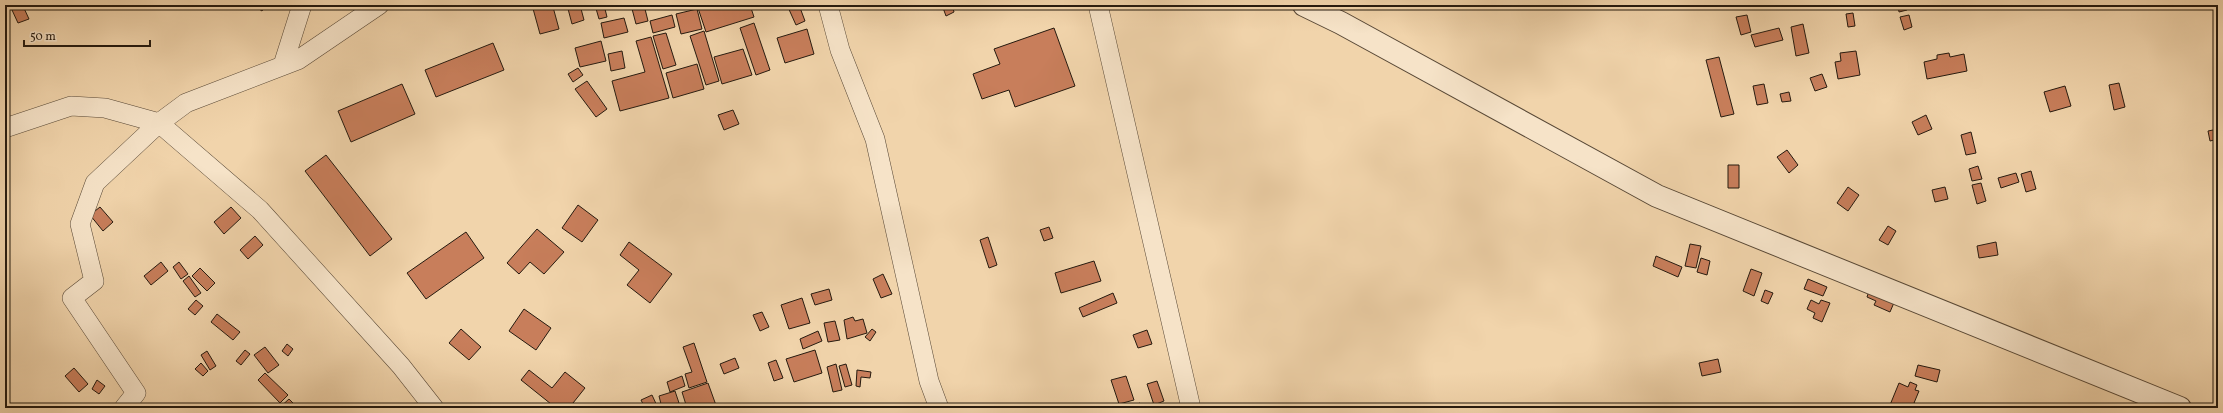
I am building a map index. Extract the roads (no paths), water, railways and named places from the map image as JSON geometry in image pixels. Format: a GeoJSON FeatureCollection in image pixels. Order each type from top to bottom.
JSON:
{"type":"FeatureCollection","features":[{"type":"Feature","properties":{"kind":"street"},"geometry":{"type":"LineString","coordinates":[[283,65],[302,5]]}},
{"type":"Feature","properties":{"kind":"street"},"geometry":{"type":"LineString","coordinates":[[124,408],[136,393],[72,298],[94,281],[80,224],[95,182],[159,123],[186,103],[298,60],[379,5]]}},
{"type":"Feature","properties":{"kind":"street"},"geometry":{"type":"LineString","coordinates":[[828,5],[840,50],[875,139],[929,381],[939,408]]}},
{"type":"Feature","properties":{"kind":"street"},"geometry":{"type":"LineString","coordinates":[[1098,5],[1191,408]]}},
{"type":"Feature","properties":{"kind":"street"},"geometry":{"type":"LineString","coordinates":[[1304,5],[1348,27],[1657,196],[2180,408]]}},
{"type":"Feature","properties":{"kind":"street"},"geometry":{"type":"LineString","coordinates":[[5,128],[71,106],[105,108],[159,123],[260,210],[402,366],[434,408]]}}]}
